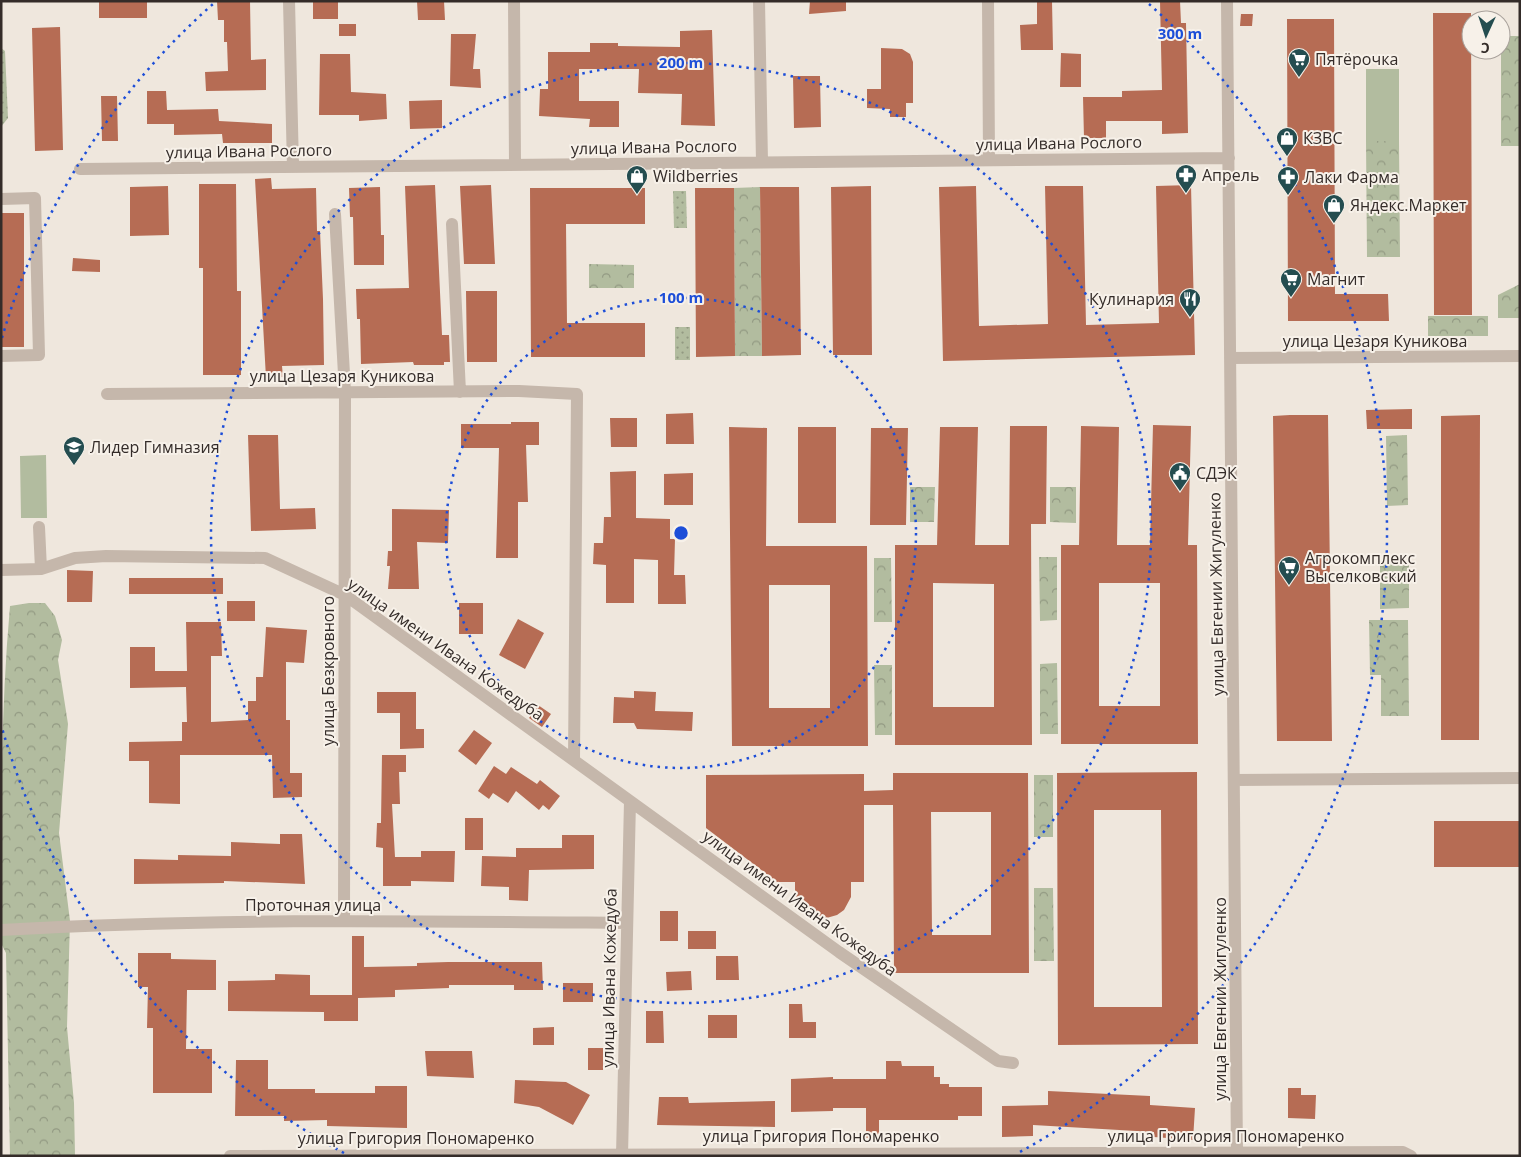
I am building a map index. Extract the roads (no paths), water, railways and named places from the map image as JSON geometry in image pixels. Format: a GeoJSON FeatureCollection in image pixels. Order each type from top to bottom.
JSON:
{"type":"FeatureCollection","features":[{"type":"Feature","properties":{"kind":"street"},"geometry":{"type":"LineString","coordinates":[[289,1],[293,167]]}},
{"type":"Feature","properties":{"kind":"street"},"geometry":{"type":"LineString","coordinates":[[514,1],[515,165]]}},
{"type":"Feature","properties":{"kind":"street"},"geometry":{"type":"LineString","coordinates":[[759,1],[762,162]]}},
{"type":"Feature","properties":{"kind":"street"},"geometry":{"type":"LineString","coordinates":[[988,1],[988,160]]}},
{"type":"Feature","properties":{"kind":"street","name":"улица Евгении Жигуленко"},"geometry":{"type":"LineString","coordinates":[[1227,1],[1237,1154]]}},
{"type":"Feature","properties":{"kind":"street","name":"улица Ивана Рослого"},"geometry":{"type":"LineString","coordinates":[[80,169],[1229,158]]}},
{"type":"Feature","properties":{"kind":"street"},"geometry":{"type":"LineString","coordinates":[[1,199],[35,198],[39,355],[1,356]]}},
{"type":"Feature","properties":{"kind":"street","name":"улица Безкровного"},"geometry":{"type":"LineString","coordinates":[[335,214],[345,392],[344,920]]}},
{"type":"Feature","properties":{"kind":"street"},"geometry":{"type":"LineString","coordinates":[[452,224],[460,392]]}},
{"type":"Feature","properties":{"kind":"street","name":"улица Цезаря Куникова"},"geometry":{"type":"LineString","coordinates":[[1230,358],[1520,356]]}},
{"type":"Feature","properties":{"kind":"street","name":"улица Цезаря Куникова"},"geometry":{"type":"LineString","coordinates":[[107,394],[345,392],[577,394],[574,760]]}},
{"type":"Feature","properties":{"kind":"street"},"geometry":{"type":"LineString","coordinates":[[39,527],[41,569]]}},
{"type":"Feature","properties":{"kind":"street","name":"улица имени Ивана Кожедуба"},"geometry":{"type":"LineString","coordinates":[[1,570],[41,569],[76,558],[106,556],[264,558],[344,595],[839,952],[988,1055],[998,1060],[1013,1063]]}},
{"type":"Feature","properties":{"kind":"street"},"geometry":{"type":"LineString","coordinates":[[1234,780],[1520,778]]}},
{"type":"Feature","properties":{"kind":"street","name":"улица Ивана Кожедуба"},"geometry":{"type":"LineString","coordinates":[[622,1155],[630,801]]}},
{"type":"Feature","properties":{"kind":"street","name":"Проточная улица"},"geometry":{"type":"LineString","coordinates":[[1,930],[110,923],[344,920],[626,923]]}},
{"type":"Feature","properties":{"kind":"street","name":"улица Григория Пономаренко"},"geometry":{"type":"LineString","coordinates":[[230,1156],[1403,1152],[1411,1156]]}},
{"type":"Feature","properties":{"kind":"place","name":"Пятёрочка"},"geometry":{"type":"Point","coordinates":[1299,78]}},
{"type":"Feature","properties":{"kind":"place","name":"КЗВС"},"geometry":{"type":"Point","coordinates":[1287,157]}},
{"type":"Feature","properties":{"kind":"place","name":"Апрель"},"geometry":{"type":"Point","coordinates":[1186,194]}},
{"type":"Feature","properties":{"kind":"place","name":"Wildberries"},"geometry":{"type":"Point","coordinates":[637,195]}},
{"type":"Feature","properties":{"kind":"place","name":"Лаки Фарма"},"geometry":{"type":"Point","coordinates":[1288,196]}},
{"type":"Feature","properties":{"kind":"place","name":"Яндекс.Маркет"},"geometry":{"type":"Point","coordinates":[1334,224]}},
{"type":"Feature","properties":{"kind":"place","name":"Магнит"},"geometry":{"type":"Point","coordinates":[1291,298]}},
{"type":"Feature","properties":{"kind":"place","name":"Кулинария"},"geometry":{"type":"Point","coordinates":[1190,318]}},
{"type":"Feature","properties":{"kind":"place","name":"Лидер Гимназия"},"geometry":{"type":"Point","coordinates":[74,466]}},
{"type":"Feature","properties":{"kind":"place","name":"СДЭК"},"geometry":{"type":"Point","coordinates":[1180,492]}},
{"type":"Feature","properties":{"kind":"place","name":"Агрокомплекс Выселковский"},"geometry":{"type":"Point","coordinates":[1289,586]}}]}
